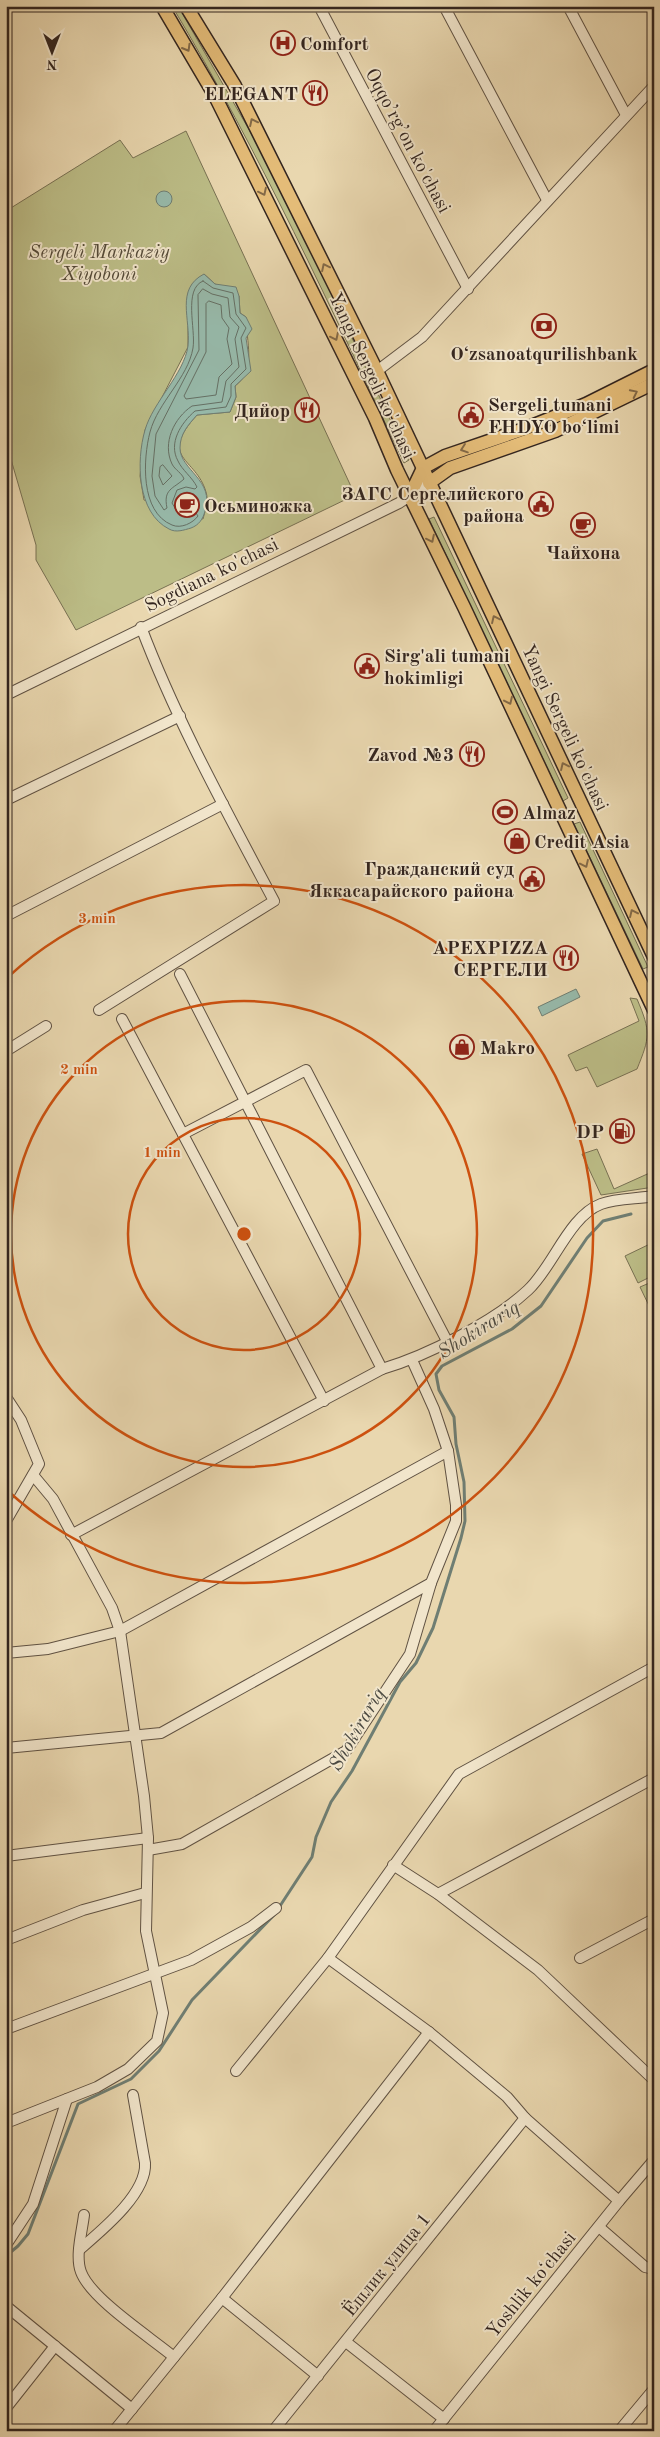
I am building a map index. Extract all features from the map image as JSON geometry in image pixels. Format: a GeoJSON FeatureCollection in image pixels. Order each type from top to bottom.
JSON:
{"type":"FeatureCollection","features":[{"type":"Feature","properties":{"kind":"main road","name":"Yangi Sergeli ko'chasi"},"geometry":{"type":"LineString","coordinates":[[162,6],[215,96],[375,418],[558,806],[648,985],[654,1010]]}},
{"type":"Feature","properties":{"kind":"main road","name":"Yangi Sergeli ko'chasi"},"geometry":{"type":"LineString","coordinates":[[186,6],[235,86],[377,371],[654,957]]}},
{"type":"Feature","properties":{"kind":"main road"},"geometry":{"type":"LineString","coordinates":[[410,495],[422,468],[458,451],[524,429],[586,404],[654,370]]}},
{"type":"Feature","properties":{"kind":"main road"},"geometry":{"type":"LineString","coordinates":[[429,483],[456,466],[554,431],[654,383]]}},
{"type":"Feature","properties":{"kind":"main road"},"geometry":{"type":"LineString","coordinates":[[558,806],[578,797]]}},
{"type":"Feature","properties":{"kind":"street","name":"Oqqo’rg’on ko'chasi"},"geometry":{"type":"LineString","coordinates":[[320,6],[468,289]]}},
{"type":"Feature","properties":{"kind":"street"},"geometry":{"type":"LineString","coordinates":[[444,6],[547,200]]}},
{"type":"Feature","properties":{"kind":"street"},"geometry":{"type":"LineString","coordinates":[[568,6],[626,115]]}},
{"type":"Feature","properties":{"kind":"street"},"geometry":{"type":"LineString","coordinates":[[377,371],[422,337],[654,86]]}},
{"type":"Feature","properties":{"kind":"street","name":"Sogdiana ko'chasi"},"geometry":{"type":"LineString","coordinates":[[6,695],[390,508],[429,483]]}},
{"type":"Feature","properties":{"kind":"street"},"geometry":{"type":"LineString","coordinates":[[99,1010],[274,901],[223,804],[180,716],[141,628]]}},
{"type":"Feature","properties":{"kind":"street"},"geometry":{"type":"LineString","coordinates":[[6,800],[180,716]]}},
{"type":"Feature","properties":{"kind":"street"},"geometry":{"type":"LineString","coordinates":[[6,916],[223,804]]}},
{"type":"Feature","properties":{"kind":"street"},"geometry":{"type":"LineString","coordinates":[[180,974],[382,1370]]}},
{"type":"Feature","properties":{"kind":"street"},"geometry":{"type":"LineString","coordinates":[[122,1019],[324,1400]]}},
{"type":"Feature","properties":{"kind":"street"},"geometry":{"type":"LineString","coordinates":[[6,1051],[46,1026]]}},
{"type":"Feature","properties":{"kind":"street"},"geometry":{"type":"LineString","coordinates":[[183,1134],[306,1070],[447,1341]]}},
{"type":"Feature","properties":{"kind":"street"},"geometry":{"type":"LineString","coordinates":[[71,1535],[324,1400],[382,1370],[412,1360],[489,1318],[529,1290],[579,1220],[592,1209],[607,1202],[654,1196]]}},
{"type":"Feature","properties":{"kind":"street"},"geometry":{"type":"LineString","coordinates":[[148,1850],[182,1844],[346,1751],[410,1654],[432,1583],[456,1521],[455,1490],[448,1451],[434,1409],[412,1360]]}},
{"type":"Feature","properties":{"kind":"street"},"geometry":{"type":"LineString","coordinates":[[6,1397],[21,1420],[39,1464],[6,1521]]}},
{"type":"Feature","properties":{"kind":"street"},"geometry":{"type":"LineString","coordinates":[[6,1653],[48,1649],[120,1631],[448,1451]]}},
{"type":"Feature","properties":{"kind":"street"},"geometry":{"type":"LineString","coordinates":[[6,2123],[98,2087],[128,2069],[157,2041],[163,2013],[146,1931],[145,1894],[148,1838],[136,1736],[120,1631],[112,1608],[53,1499],[33,1475]]}},
{"type":"Feature","properties":{"kind":"street"},"geometry":{"type":"LineString","coordinates":[[6,1748],[161,1733],[432,1583]]}},
{"type":"Feature","properties":{"kind":"street"},"geometry":{"type":"LineString","coordinates":[[236,2071],[328,1958],[459,1774],[654,1667]]}},
{"type":"Feature","properties":{"kind":"street"},"geometry":{"type":"LineString","coordinates":[[438,1894],[654,1778]]}},
{"type":"Feature","properties":{"kind":"street"},"geometry":{"type":"LineString","coordinates":[[6,1856],[148,1838]]}},
{"type":"Feature","properties":{"kind":"street"},"geometry":{"type":"LineString","coordinates":[[393,1865],[438,1894],[538,1970],[654,2080]]}},
{"type":"Feature","properties":{"kind":"street"},"geometry":{"type":"LineString","coordinates":[[6,1940],[83,1910],[145,1894]]}},
{"type":"Feature","properties":{"kind":"street"},"geometry":{"type":"LineString","coordinates":[[6,2029],[191,1960],[250,1927],[276,1908]]}},
{"type":"Feature","properties":{"kind":"street"},"geometry":{"type":"LineString","coordinates":[[580,1958],[654,1919]]}},
{"type":"Feature","properties":{"kind":"street"},"geometry":{"type":"LineString","coordinates":[[328,1958],[428,2032],[507,2097],[525,2118],[619,2200]]}},
{"type":"Feature","properties":{"kind":"street"},"geometry":{"type":"LineString","coordinates":[[114,2431],[222,2298],[428,2032]]}},
{"type":"Feature","properties":{"kind":"street"},"geometry":{"type":"LineString","coordinates":[[79,2250],[103,2228],[142,2183],[146,2173],[146,2163],[133,2095]]}},
{"type":"Feature","properties":{"kind":"street"},"geometry":{"type":"LineString","coordinates":[[6,2245],[33,2204],[67,2099]]}},
{"type":"Feature","properties":{"kind":"street","name":"Ёшлик улица 1"},"geometry":{"type":"LineString","coordinates":[[273,2431],[525,2118]]}},
{"type":"Feature","properties":{"kind":"street","name":"Yoshlik koʻchasi"},"geometry":{"type":"LineString","coordinates":[[434,2431],[619,2200],[654,2160]]}},
{"type":"Feature","properties":{"kind":"street"},"geometry":{"type":"LineString","coordinates":[[84,2215],[79,2250],[80,2271],[92,2291],[174,2356]]}},
{"type":"Feature","properties":{"kind":"street"},"geometry":{"type":"LineString","coordinates":[[599,2227],[645,2267],[654,2269]]}},
{"type":"Feature","properties":{"kind":"street"},"geometry":{"type":"LineString","coordinates":[[222,2298],[318,2376]]}},
{"type":"Feature","properties":{"kind":"street"},"geometry":{"type":"LineString","coordinates":[[6,2306],[132,2409]]}},
{"type":"Feature","properties":{"kind":"street"},"geometry":{"type":"LineString","coordinates":[[346,2342],[444,2419]]}},
{"type":"Feature","properties":{"kind":"street"},"geometry":{"type":"LineString","coordinates":[[6,2408],[55,2346]]}},
{"type":"Feature","properties":{"kind":"street"},"geometry":{"type":"LineString","coordinates":[[619,2431],[654,2389]]}},
{"type":"Feature","properties":{"kind":"green space"},"geometry":{"type":"Polygon","coordinates":[[[172,6],[178,6],[259,147],[310,248],[409,460],[404,463],[322,289],[265,174],[172,6]]]}},
{"type":"Feature","properties":{"kind":"green space","name":"Sergeli Markaziy Xiyoboni"},"geometry":{"type":"Polygon","coordinates":[[[186,131],[355,495],[76,630],[36,560],[36,545],[10,456],[6,456],[6,211],[120,140],[133,158],[186,131]],[[204,274],[188,324],[188,347],[145,430],[140,476],[144,500],[203,519],[207,495],[201,480],[183,457],[180,441],[185,430],[197,415],[230,412],[236,397],[235,386],[246,372],[249,354],[246,317],[240,313],[239,296],[215,284],[204,274]]]}},
{"type":"Feature","properties":{"kind":"green space"},"geometry":{"type":"Polygon","coordinates":[[[434,517],[568,798],[563,801],[429,519],[434,517]]]}},
{"type":"Feature","properties":{"kind":"green space"},"geometry":{"type":"Polygon","coordinates":[[[580,822],[648,967],[643,969],[574,824],[580,822]]]}},
{"type":"Feature","properties":{"kind":"green space"},"geometry":{"type":"Polygon","coordinates":[[[630,998],[637,999],[647,1027],[646,1041],[637,1069],[597,1087],[587,1067],[576,1071],[568,1055],[639,1021],[630,998]]]}},
{"type":"Feature","properties":{"kind":"green space"},"geometry":{"type":"Polygon","coordinates":[[[597,1149],[614,1189],[654,1171],[654,1187],[601,1195],[582,1154],[597,1149]]]}},
{"type":"Feature","properties":{"kind":"green space"},"geometry":{"type":"Polygon","coordinates":[[[654,1242],[654,1275],[638,1283],[625,1256],[654,1242]]]}},
{"type":"Feature","properties":{"kind":"green space"},"geometry":{"type":"Polygon","coordinates":[[[654,1281],[654,1313],[653,1314],[640,1287],[654,1281]]]}},
{"type":"Feature","properties":{"kind":"water"},"geometry":{"type":"Polygon","coordinates":[[[161,191],[167,191],[172,196],[170,205],[161,207],[156,202],[156,196],[161,191]]]}},
{"type":"Feature","properties":{"kind":"water"},"geometry":{"type":"Polygon","coordinates":[[[204,274],[215,284],[236,287],[239,296],[240,313],[246,317],[252,329],[246,338],[251,371],[235,386],[236,397],[230,412],[197,415],[183,434],[180,443],[181,456],[201,483],[207,500],[202,519],[194,527],[174,531],[158,521],[150,511],[142,485],[140,456],[149,420],[175,378],[185,357],[188,346],[187,296],[195,280],[204,274]],[[187,492],[180,494],[177,501],[180,508],[187,511],[194,508],[196,501],[194,494],[187,492]]]}},
{"type":"Feature","properties":{"kind":"water"},"geometry":{"type":"Polygon","coordinates":[[[576,989],[580,997],[542,1016],[538,1007],[576,989]]]}},
{"type":"Feature","properties":{"kind":"waterway","name":"Shokirariq"},"geometry":{"type":"LineString","coordinates":[[278,1909],[312,1857],[316,1837],[331,1802],[352,1771],[400,1682],[416,1663],[433,1628],[461,1538],[465,1521],[464,1482],[456,1444],[454,1417],[439,1390],[436,1374],[442,1366],[512,1329],[541,1306],[587,1238],[603,1221],[631,1214]]}},
{"type":"Feature","properties":{"kind":"waterway","name":"Shokirariq"},"geometry":{"type":"LineString","coordinates":[[6,2256],[28,2234],[78,2104],[131,2079],[159,2051],[192,2000],[275,1914]]}},
{"type":"Feature","properties":{"kind":"place","name":"Comfort"},"geometry":{"type":"Point","coordinates":[283,43]}},
{"type":"Feature","properties":{"kind":"place","name":"ELEGANT"},"geometry":{"type":"Point","coordinates":[315,93]}},
{"type":"Feature","properties":{"kind":"place","name":"Oʻzsanoatqurilishbank"},"geometry":{"type":"Point","coordinates":[544,326]}},
{"type":"Feature","properties":{"kind":"place","name":"Дийор"},"geometry":{"type":"Point","coordinates":[307,410]}},
{"type":"Feature","properties":{"kind":"place","name":"Sergeli tumani FHDYO boʻlimi"},"geometry":{"type":"Point","coordinates":[471,415]}},
{"type":"Feature","properties":{"kind":"place","name":"ЗАГС Сергелийского района"},"geometry":{"type":"Point","coordinates":[541,504]}},
{"type":"Feature","properties":{"kind":"place","name":"Осьминожка"},"geometry":{"type":"Point","coordinates":[187,505]}},
{"type":"Feature","properties":{"kind":"place","name":"Чайхона"},"geometry":{"type":"Point","coordinates":[583,525]}},
{"type":"Feature","properties":{"kind":"place","name":"Sirg'ali tumani hokimligi"},"geometry":{"type":"Point","coordinates":[367,666]}},
{"type":"Feature","properties":{"kind":"place","name":"Zavod №3"},"geometry":{"type":"Point","coordinates":[472,754]}},
{"type":"Feature","properties":{"kind":"place","name":"Almaz"},"geometry":{"type":"Point","coordinates":[505,812]}},
{"type":"Feature","properties":{"kind":"place","name":"Credit Asia"},"geometry":{"type":"Point","coordinates":[517,841]}},
{"type":"Feature","properties":{"kind":"place","name":"Гражданский суд Яккасарайского района"},"geometry":{"type":"Point","coordinates":[532,879]}},
{"type":"Feature","properties":{"kind":"place","name":"APEXPIZZA СЕРГЕЛИ"},"geometry":{"type":"Point","coordinates":[566,958]}},
{"type":"Feature","properties":{"kind":"place","name":"Makro"},"geometry":{"type":"Point","coordinates":[462,1047]}},
{"type":"Feature","properties":{"kind":"place","name":"DP"},"geometry":{"type":"Point","coordinates":[622,1131]}}]}
